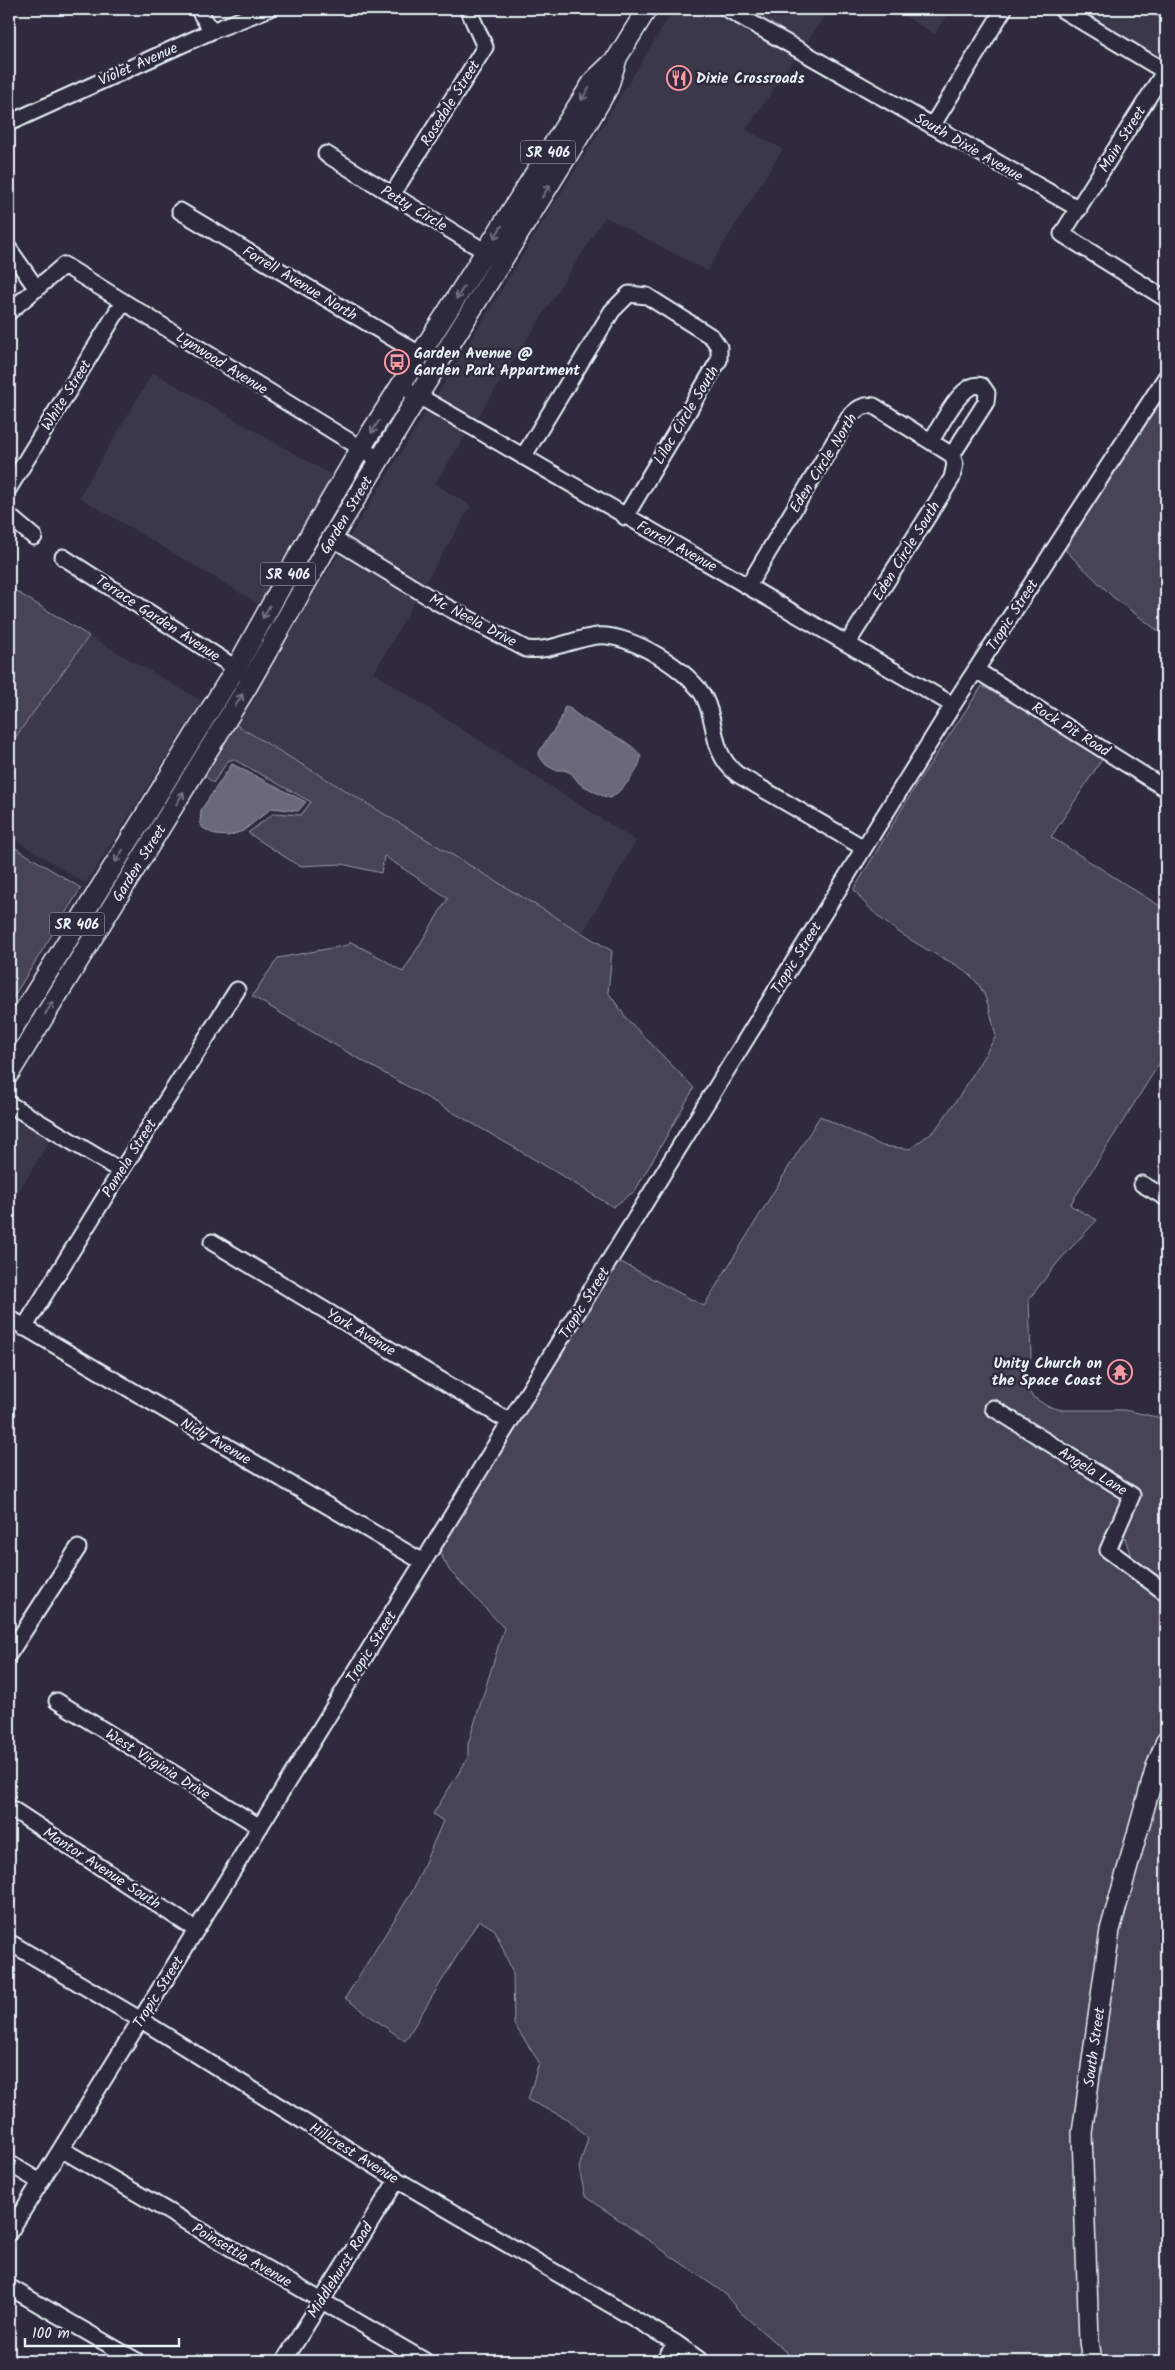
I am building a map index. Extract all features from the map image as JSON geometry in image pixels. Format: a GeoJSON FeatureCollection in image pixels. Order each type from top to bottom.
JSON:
{"type":"FeatureCollection","features":[{"type":"Feature","properties":{"kind":"main road","name":"Garden Street"},"geometry":{"type":"LineString","coordinates":[[9,1074],[252,679],[332,538],[418,396],[589,121],[608,88],[617,58],[647,9]]}},
{"type":"Feature","properties":{"kind":"main road","name":"Garden Street"},"geometry":{"type":"LineString","coordinates":[[9,1035],[236,668],[361,448],[594,80],[617,58]]}},
{"type":"Feature","properties":{"kind":"main road","name":"South Street"},"geometry":{"type":"LineString","coordinates":[[1092,2361],[1089,2341],[1082,2133],[1110,1930],[1156,1767],[1166,1741]]}},
{"type":"Feature","properties":{"kind":"street"},"geometry":{"type":"LineString","coordinates":[[198,9],[212,31]]}},
{"type":"Feature","properties":{"kind":"street","name":"Violet Avenue"},"geometry":{"type":"LineString","coordinates":[[9,123],[212,31],[268,9]]}},
{"type":"Feature","properties":{"kind":"street","name":"Rosedale Street"},"geometry":{"type":"LineString","coordinates":[[392,195],[485,47],[468,9]]}},
{"type":"Feature","properties":{"kind":"street","name":"South Dixie Avenue"},"geometry":{"type":"LineString","coordinates":[[727,9],[1079,209]]}},
{"type":"Feature","properties":{"kind":"street"},"geometry":{"type":"LineString","coordinates":[[932,126],[1004,9]]}},
{"type":"Feature","properties":{"kind":"street"},"geometry":{"type":"LineString","coordinates":[[1060,9],[1166,71]]}},
{"type":"Feature","properties":{"kind":"street","name":"Main Street"},"geometry":{"type":"LineString","coordinates":[[1079,209],[1166,71]]}},
{"type":"Feature","properties":{"kind":"street","name":"Petty Circle"},"geometry":{"type":"LineString","coordinates":[[326,154],[502,262]]}},
{"type":"Feature","properties":{"kind":"street"},"geometry":{"type":"LineString","coordinates":[[1079,209],[1062,234],[1166,298]]}},
{"type":"Feature","properties":{"kind":"street","name":"Forrell Avenue North"},"geometry":{"type":"LineString","coordinates":[[180,211],[421,356]]}},
{"type":"Feature","properties":{"kind":"street"},"geometry":{"type":"LineString","coordinates":[[9,250],[37,289],[9,312]]}},
{"type":"Feature","properties":{"kind":"street","name":"Lynwood Avenue"},"geometry":{"type":"LineString","coordinates":[[37,289],[64,265],[380,460]]}},
{"type":"Feature","properties":{"kind":"street","name":"Lilac Circle South"},"geometry":{"type":"LineString","coordinates":[[523,457],[618,303],[629,294],[642,294],[687,320],[716,342],[719,348],[719,360],[625,517]]}},
{"type":"Feature","properties":{"kind":"street","name":"White Street"},"geometry":{"type":"LineString","coordinates":[[9,488],[123,302]]}},
{"type":"Feature","properties":{"kind":"street","name":"Tropic Street"},"geometry":{"type":"LineString","coordinates":[[9,2233],[864,848],[976,670],[1166,378]]}},
{"type":"Feature","properties":{"kind":"street"},"geometry":{"type":"LineString","coordinates":[[931,441],[964,390],[973,385],[982,386],[987,393],[986,402],[952,455]]}},
{"type":"Feature","properties":{"kind":"street","name":"Forrell Avenue"},"geometry":{"type":"LineString","coordinates":[[402,386],[953,706]]}},
{"type":"Feature","properties":{"kind":"street","name":"Eden Circle North"},"geometry":{"type":"LineString","coordinates":[[748,586],[849,417],[856,410],[864,406],[874,406],[952,455]]}},
{"type":"Feature","properties":{"kind":"street","name":"Eden Circle South"},"geometry":{"type":"LineString","coordinates":[[847,644],[952,478],[955,464],[952,455]]}},
{"type":"Feature","properties":{"kind":"street"},"geometry":{"type":"LineString","coordinates":[[9,516],[34,537]]}},
{"type":"Feature","properties":{"kind":"street","name":"Mc Neela Drive"},"geometry":{"type":"LineString","coordinates":[[332,538],[437,602],[526,649],[540,650],[585,638],[611,637],[626,641],[670,663],[686,675],[705,698],[718,749],[728,768],[864,848]]}},
{"type":"Feature","properties":{"kind":"street","name":"Terrace Garden Avenue"},"geometry":{"type":"LineString","coordinates":[[63,557],[252,679]]}},
{"type":"Feature","properties":{"kind":"street","name":"Rock Pit Road"},"geometry":{"type":"LineString","coordinates":[[976,670],[1166,789]]}},
{"type":"Feature","properties":{"kind":"street"},"geometry":{"type":"LineString","coordinates":[[145,814],[163,826]]}},
{"type":"Feature","properties":{"kind":"street"},"geometry":{"type":"LineString","coordinates":[[45,977],[62,988]]}},
{"type":"Feature","properties":{"kind":"street","name":"Pamela Street"},"geometry":{"type":"LineString","coordinates":[[24,1328],[121,1171],[238,990]]}},
{"type":"Feature","properties":{"kind":"street"},"geometry":{"type":"LineString","coordinates":[[9,1104],[121,1171]]}},
{"type":"Feature","properties":{"kind":"street"},"geometry":{"type":"LineString","coordinates":[[1142,1184],[1166,1198]]}},
{"type":"Feature","properties":{"kind":"street","name":"York Avenue"},"geometry":{"type":"LineString","coordinates":[[212,1242],[510,1422]]}},
{"type":"Feature","properties":{"kind":"street","name":"Nidy Avenue"},"geometry":{"type":"LineString","coordinates":[[9,1318],[423,1562]]}},
{"type":"Feature","properties":{"kind":"street","name":"Angela Lane"},"geometry":{"type":"LineString","coordinates":[[993,1408],[1132,1496],[1108,1550],[1166,1593]]}},
{"type":"Feature","properties":{"kind":"street"},"geometry":{"type":"LineString","coordinates":[[9,1654],[78,1548]]}},
{"type":"Feature","properties":{"kind":"street","name":"West Virginia Drive"},"geometry":{"type":"LineString","coordinates":[[57,1701],[260,1827]]}},
{"type":"Feature","properties":{"kind":"street","name":"Mantor Avenue South"},"geometry":{"type":"LineString","coordinates":[[9,1807],[196,1930]]}},
{"type":"Feature","properties":{"kind":"street","name":"Hillcrest Avenue"},"geometry":{"type":"LineString","coordinates":[[9,1942],[140,2020],[397,2180],[676,2343],[701,2361]]}},
{"type":"Feature","properties":{"kind":"street","name":"Poinsettia Avenue"},"geometry":{"type":"LineString","coordinates":[[60,2149],[425,2361]]}},
{"type":"Feature","properties":{"kind":"street"},"geometry":{"type":"LineString","coordinates":[[9,2163],[40,2182]]}},
{"type":"Feature","properties":{"kind":"street","name":"Middlehurst Road"},"geometry":{"type":"LineString","coordinates":[[284,2361],[397,2180]]}},
{"type":"Feature","properties":{"kind":"street"},"geometry":{"type":"LineString","coordinates":[[9,2287],[137,2361]]}},
{"type":"Feature","properties":{"kind":"street"},"geometry":{"type":"LineString","coordinates":[[664,2361],[676,2343]]}},
{"type":"Feature","properties":{"kind":"shaded area"},"geometry":{"type":"Polygon","coordinates":[[[674,9],[717,9],[797,55],[746,130],[783,149],[707,271],[605,217],[474,423],[434,399],[674,9]]]}},
{"type":"Feature","properties":{"kind":"shaded area"},"geometry":{"type":"Polygon","coordinates":[[[738,9],[831,9],[803,46],[738,9]]]}},
{"type":"Feature","properties":{"kind":"shaded area"},"geometry":{"type":"Polygon","coordinates":[[[892,9],[950,9],[935,34],[892,9]]]}},
{"type":"Feature","properties":{"kind":"shaded area"},"geometry":{"type":"Polygon","coordinates":[[[1071,9],[1166,9],[1166,58],[1162,64],[1071,9]]]}},
{"type":"Feature","properties":{"kind":"shaded area"},"geometry":{"type":"Polygon","coordinates":[[[1144,9],[1166,9],[1166,21],[1144,9]]]}},
{"type":"Feature","properties":{"kind":"shaded area"},"geometry":{"type":"Polygon","coordinates":[[[153,372],[337,478],[262,606],[79,497],[153,372]]]}},
{"type":"Feature","properties":{"kind":"shaded area"},"geometry":{"type":"Polygon","coordinates":[[[1166,388],[1166,637],[1113,597],[1066,551],[1065,545],[1166,388]]]}},
{"type":"Feature","properties":{"kind":"shaded area"},"geometry":{"type":"Polygon","coordinates":[[[428,408],[468,432],[435,484],[471,506],[423,587],[347,541],[428,408]]]}},
{"type":"Feature","properties":{"kind":"shaded area"},"geometry":{"type":"Polygon","coordinates":[[[341,550],[418,596],[374,673],[636,841],[583,933],[233,723],[341,550]]]}},
{"type":"Feature","properties":{"kind":"shaded area"},"geometry":{"type":"Polygon","coordinates":[[[9,587],[89,636],[9,746],[9,587]]]}},
{"type":"Feature","properties":{"kind":"shaded area"},"geometry":{"type":"Polygon","coordinates":[[[89,636],[202,701],[86,884],[9,836],[9,746],[89,636]]]}},
{"type":"Feature","properties":{"kind":"shaded area"},"geometry":{"type":"Polygon","coordinates":[[[982,686],[1080,742],[1103,758],[1051,837],[1166,910],[1166,1053],[1070,1205],[1097,1220],[1058,1262],[1029,1299],[1031,1356],[1023,1375],[1024,1385],[1033,1397],[1047,1406],[1062,1410],[1124,1410],[1166,1419],[1166,1586],[1128,1558],[1130,1554],[1123,1532],[1135,1491],[991,1400],[985,1409],[1125,1497],[1103,1548],[1166,1599],[1166,1725],[1151,1765],[1076,2131],[1086,2361],[796,2361],[740,2312],[724,2293],[585,2196],[579,2168],[588,2138],[568,2119],[528,2100],[539,2062],[514,2024],[513,1973],[495,1930],[479,1920],[405,2041],[345,1998],[413,1890],[443,1821],[433,1814],[468,1758],[468,1744],[504,1628],[450,1571],[438,1550],[616,1262],[619,1261],[704,1306],[820,1116],[882,1146],[910,1149],[935,1130],[961,1094],[996,1036],[986,999],[974,979],[960,968],[890,926],[870,909],[854,889],[920,779],[982,686]]]}},
{"type":"Feature","properties":{"kind":"shaded area"},"geometry":{"type":"Polygon","coordinates":[[[233,723],[612,951],[608,992],[627,1019],[694,1088],[635,1191],[613,1207],[524,1153],[252,996],[278,958],[348,945],[351,942],[403,972],[448,898],[384,856],[381,873],[342,864],[299,866],[248,833],[274,813],[301,815],[311,802],[233,759],[228,761],[213,783],[202,773],[233,723]]]}},
{"type":"Feature","properties":{"kind":"shaded area"},"geometry":{"type":"Polygon","coordinates":[[[9,844],[81,888],[9,1004],[9,844]]]}},
{"type":"Feature","properties":{"kind":"shaded area"},"geometry":{"type":"Polygon","coordinates":[[[9,1110],[53,1136],[9,1207],[9,1110]]]}},
{"type":"Feature","properties":{"kind":"shaded area"},"geometry":{"type":"Polygon","coordinates":[[[1166,1758],[1166,2361],[1098,2361],[1088,2134],[1116,1932],[1166,1758]]]}},
{"type":"Feature","properties":{"kind":"water"},"geometry":{"type":"Polygon","coordinates":[[[568,706],[585,720],[628,744],[641,757],[640,763],[630,780],[611,798],[580,784],[571,773],[564,770],[555,770],[546,765],[538,755],[560,721],[564,708],[568,706]]]}},
{"type":"Feature","properties":{"kind":"water"},"geometry":{"type":"Polygon","coordinates":[[[232,764],[306,802],[298,811],[272,808],[243,831],[228,836],[216,835],[203,828],[200,823],[201,810],[232,764]]]}},
{"type":"Feature","properties":{"kind":"place","name":"Dixie Crossroads"},"geometry":{"type":"Point","coordinates":[679,78]}},
{"type":"Feature","properties":{"kind":"place","name":"Garden Avenue @ Garden Park Appartment"},"geometry":{"type":"Point","coordinates":[397,362]}},
{"type":"Feature","properties":{"kind":"place","name":"Unity Church on the Space Coast"},"geometry":{"type":"Point","coordinates":[1120,1372]}}]}
